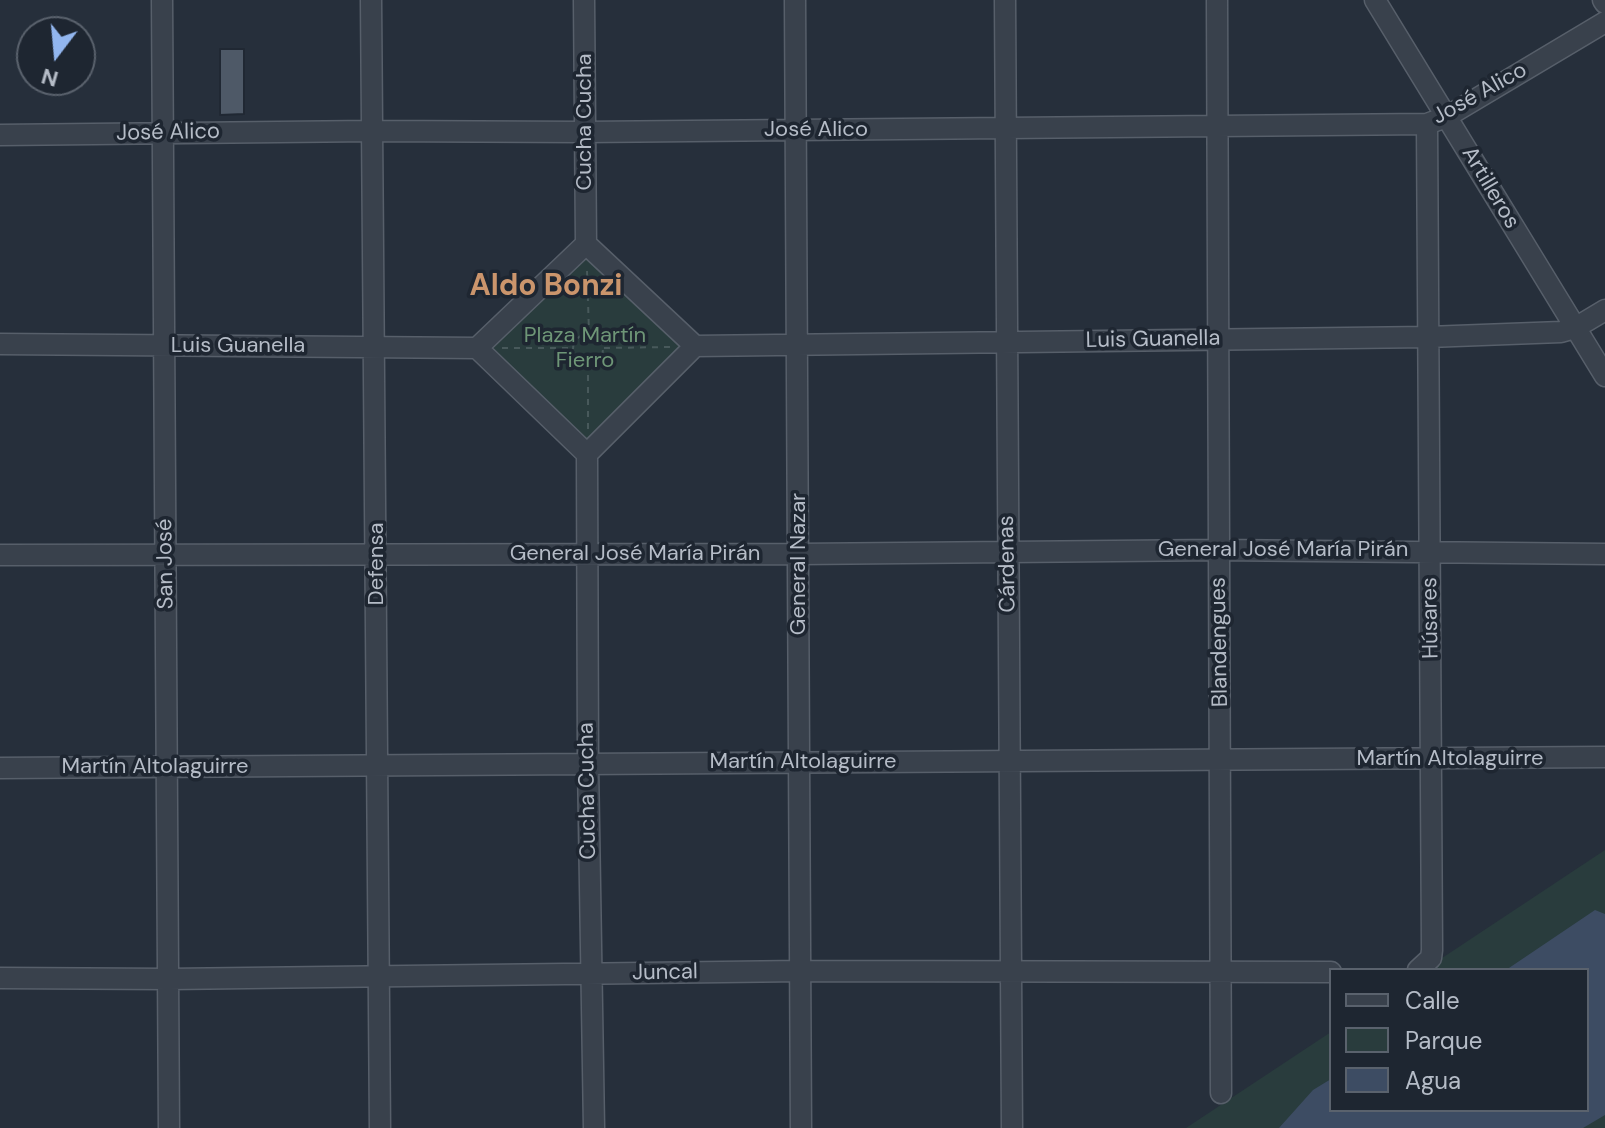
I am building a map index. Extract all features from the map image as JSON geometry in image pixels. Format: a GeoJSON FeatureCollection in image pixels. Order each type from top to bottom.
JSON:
{"type":"FeatureCollection","features":[{"type":"Feature","properties":{"kind":"street","name":"San José"},"geometry":{"type":"LineString","coordinates":[[162,0],[169,1128]]}},
{"type":"Feature","properties":{"kind":"street","name":"Defensa"},"geometry":{"type":"LineString","coordinates":[[371,0],[380,1128]]}},
{"type":"Feature","properties":{"kind":"street","name":"Cucha Cucha"},"geometry":{"type":"LineString","coordinates":[[584,0],[586,244]]}},
{"type":"Feature","properties":{"kind":"street","name":"General Nazar"},"geometry":{"type":"LineString","coordinates":[[795,0],[801,1128]]}},
{"type":"Feature","properties":{"kind":"street","name":"Cárdenas"},"geometry":{"type":"LineString","coordinates":[[1005,0],[1012,1128]]}},
{"type":"Feature","properties":{"kind":"street","name":"Blandengues"},"geometry":{"type":"LineString","coordinates":[[1217,0],[1221,1093]]}},
{"type":"Feature","properties":{"kind":"street","name":"Artilleros"},"geometry":{"type":"LineString","coordinates":[[1375,0],[1605,376]]}},
{"type":"Feature","properties":{"kind":"street","name":"José Alico"},"geometry":{"type":"LineString","coordinates":[[0,135],[1427,124],[1446,117],[1605,22]]}},
{"type":"Feature","properties":{"kind":"street","name":"Húsares"},"geometry":{"type":"LineString","coordinates":[[1422,968],[1432,950],[1427,124]]}},
{"type":"Feature","properties":{"kind":"street"},"geometry":{"type":"LineString","coordinates":[[586,244],[695,346],[587,454],[477,348],[586,244]]}},
{"type":"Feature","properties":{"kind":"street","name":"Luis Guanella"},"geometry":{"type":"LineString","coordinates":[[695,346],[1428,337],[1561,332],[1575,328],[1605,310]]}},
{"type":"Feature","properties":{"kind":"street","name":"Luis Guanella"},"geometry":{"type":"LineString","coordinates":[[0,344],[477,348]]}},
{"type":"Feature","properties":{"kind":"street","name":"Cucha Cucha"},"geometry":{"type":"LineString","coordinates":[[587,454],[594,1128]]}},
{"type":"Feature","properties":{"kind":"street","name":"General José María Pirán"},"geometry":{"type":"LineString","coordinates":[[0,555],[377,556],[1219,550],[1605,554]]}},
{"type":"Feature","properties":{"kind":"street","name":"Martín Altolaguirre"},"geometry":{"type":"LineString","coordinates":[[0,768],[1605,757]]}},
{"type":"Feature","properties":{"kind":"street","name":"Juncal"},"geometry":{"type":"LineString","coordinates":[[0,978],[169,979],[801,971],[1329,972]]}},
{"type":"Feature","properties":{"kind":"path"},"geometry":{"type":"LineString","coordinates":[[586,244],[589,333]]}},
{"type":"Feature","properties":{"kind":"path"},"geometry":{"type":"LineString","coordinates":[[589,333],[600,338],[604,348],[599,360],[588,364],[577,359],[573,348],[577,339],[589,333]]}},
{"type":"Feature","properties":{"kind":"path"},"geometry":{"type":"LineString","coordinates":[[604,348],[695,346]]}},
{"type":"Feature","properties":{"kind":"path"},"geometry":{"type":"LineString","coordinates":[[477,348],[573,348]]}},
{"type":"Feature","properties":{"kind":"path"},"geometry":{"type":"LineString","coordinates":[[587,454],[588,364]]}},
{"type":"Feature","properties":{"kind":"green space","name":"Plaza Martín Fierro"},"geometry":{"type":"Polygon","coordinates":[[[584,255],[683,349],[584,442],[487,348],[584,255]]]}},
{"type":"Feature","properties":{"kind":"green space"},"geometry":{"type":"Polygon","coordinates":[[[1605,850],[1605,1128],[1186,1128],[1329,1033],[1329,1112],[1589,1112],[1589,968],[1427,968],[1605,850]]]}},
{"type":"Feature","properties":{"kind":"water"},"geometry":{"type":"Polygon","coordinates":[[[1595,910],[1605,914],[1605,1115],[1583,1128],[1279,1128],[1313,1090],[1329,1080],[1329,1112],[1589,1112],[1589,968],[1509,968],[1595,910]]]}},
{"type":"Feature","properties":{"kind":"building"},"geometry":{"type":"Polygon","coordinates":[[[220,49],[244,49],[244,114],[220,115],[220,49]]]}},
{"type":"Feature","properties":{"kind":"district","name":"Aldo Bonzi"},"geometry":{"type":"Point","coordinates":[546,287]}}]}
